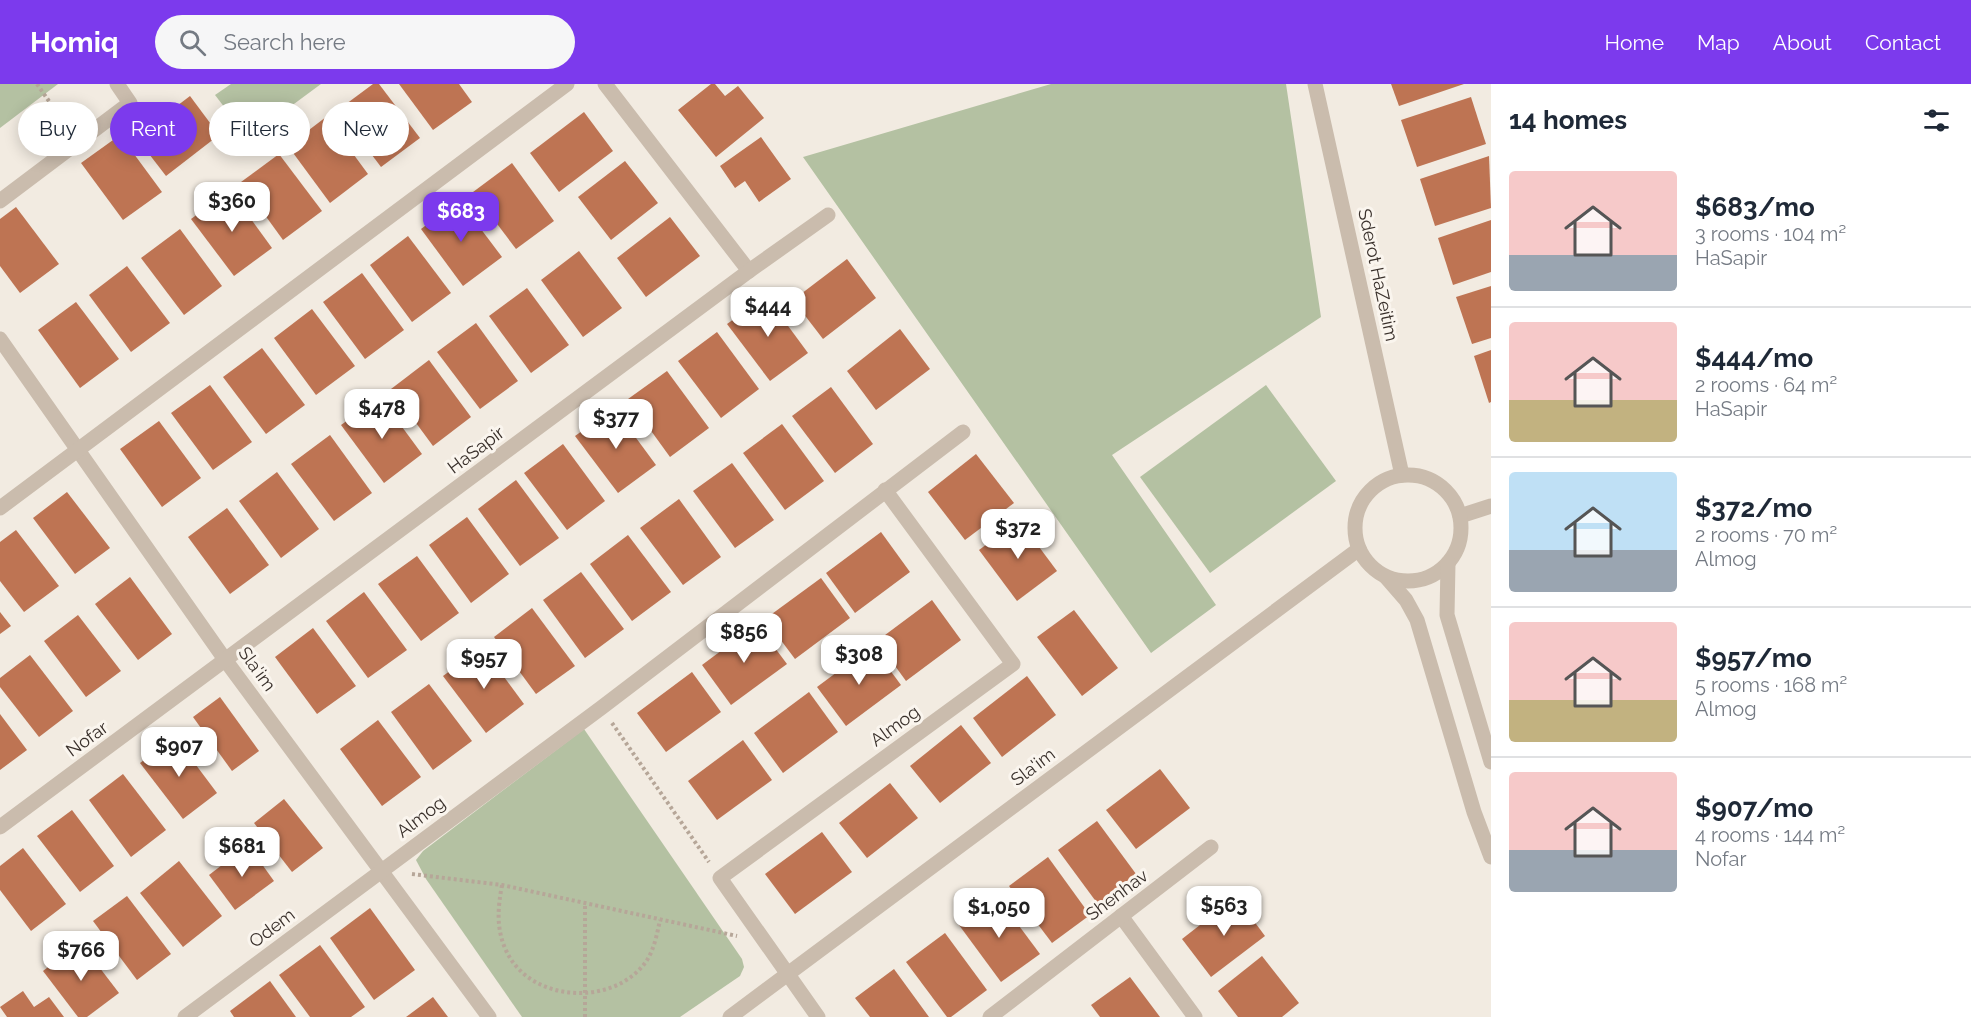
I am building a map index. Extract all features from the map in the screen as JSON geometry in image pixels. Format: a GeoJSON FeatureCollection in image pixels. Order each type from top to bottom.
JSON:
{"type":"FeatureCollection","features":[{"type":"Feature","properties":{"kind":"street"},"geometry":{"type":"LineString","coordinates":[[98,127],[130,103],[117,84]]}},
{"type":"Feature","properties":{"kind":"street"},"geometry":{"type":"LineString","coordinates":[[0,508],[567,84]]}},
{"type":"Feature","properties":{"kind":"street"},"geometry":{"type":"LineString","coordinates":[[605,84],[748,271]]}},
{"type":"Feature","properties":{"kind":"street","name":"Sderot HaZeitim"},"geometry":{"type":"LineString","coordinates":[[1316,84],[1402,475]]}},
{"type":"Feature","properties":{"kind":"street"},"geometry":{"type":"LineString","coordinates":[[0,201],[59,156]]}},
{"type":"Feature","properties":{"kind":"street","name":"HaSapir"},"geometry":{"type":"LineString","coordinates":[[226,661],[748,271],[828,215]]}},
{"type":"Feature","properties":{"kind":"street","name":"Sla'im"},"geometry":{"type":"LineString","coordinates":[[0,339],[226,661],[489,1017]]}},
{"type":"Feature","properties":{"kind":"street","name":"Almog"},"geometry":{"type":"LineString","coordinates":[[382,871],[601,708],[963,432]]}},
{"type":"Feature","properties":{"kind":"street"},"geometry":{"type":"LineString","coordinates":[[1383,575],[1400,580],[1418,580],[1448,563],[1457,548],[1461,531],[1460,516],[1449,495],[1432,480],[1417,475],[1402,475],[1386,479],[1373,488],[1362,501],[1356,516],[1355,533],[1359,549],[1369,564],[1383,575],[1406,600],[1417,620],[1474,812],[1491,857]]}},
{"type":"Feature","properties":{"kind":"street","name":"Almog"},"geometry":{"type":"LineString","coordinates":[[720,878],[1013,664],[885,490]]}},
{"type":"Feature","properties":{"kind":"street"},"geometry":{"type":"LineString","coordinates":[[1460,516],[1491,506]]}},
{"type":"Feature","properties":{"kind":"street","name":"Sla'im"},"geometry":{"type":"LineString","coordinates":[[730,1017],[1359,549]]}},
{"type":"Feature","properties":{"kind":"street"},"geometry":{"type":"LineString","coordinates":[[1448,563],[1447,615],[1491,762]]}},
{"type":"Feature","properties":{"kind":"street","name":"Nofar"},"geometry":{"type":"LineString","coordinates":[[0,827],[226,661]]}},
{"type":"Feature","properties":{"kind":"street","name":"Shenhav"},"geometry":{"type":"LineString","coordinates":[[990,1017],[1211,848]]}},
{"type":"Feature","properties":{"kind":"street","name":"Odem"},"geometry":{"type":"LineString","coordinates":[[185,1017],[382,871]]}},
{"type":"Feature","properties":{"kind":"street"},"geometry":{"type":"LineString","coordinates":[[720,878],[818,1017]]}},
{"type":"Feature","properties":{"kind":"street"},"geometry":{"type":"LineString","coordinates":[[1121,916],[1195,1017]]}},
{"type":"Feature","properties":{"kind":"path"},"geometry":{"type":"LineString","coordinates":[[37,84],[50,102]]}},
{"type":"Feature","properties":{"kind":"path"},"geometry":{"type":"LineString","coordinates":[[601,708],[720,878]]}},
{"type":"Feature","properties":{"kind":"path"},"geometry":{"type":"LineString","coordinates":[[382,871],[502,885],[767,943]]}},
{"type":"Feature","properties":{"kind":"path"},"geometry":{"type":"LineString","coordinates":[[502,885],[497,913],[505,949],[515,966],[531,979],[552,989],[585,993],[606,990],[625,981],[645,963],[655,944],[660,920]]}},
{"type":"Feature","properties":{"kind":"path"},"geometry":{"type":"LineString","coordinates":[[585,903],[585,1017]]}},
{"type":"Feature","properties":{"kind":"green space"},"geometry":{"type":"Polygon","coordinates":[[[0,84],[58,84],[34,102],[18,102],[18,114],[0,128],[0,84]]]}},
{"type":"Feature","properties":{"kind":"green space"},"geometry":{"type":"Polygon","coordinates":[[[231,84],[321,84],[297,102],[220,102],[215,95],[231,84]]]}},
{"type":"Feature","properties":{"kind":"green space"},"geometry":{"type":"Polygon","coordinates":[[[1051,84],[1286,84],[1321,317],[1112,455],[1216,605],[1151,653],[803,157],[1051,84]]]}},
{"type":"Feature","properties":{"kind":"green space"},"geometry":{"type":"Polygon","coordinates":[[[1266,385],[1336,481],[1210,573],[1140,477],[1266,385]]]}},
{"type":"Feature","properties":{"kind":"green space"},"geometry":{"type":"Polygon","coordinates":[[[584,729],[742,959],[744,967],[740,976],[680,1017],[522,1017],[426,879],[416,860],[423,851],[584,729]]]}},
{"type":"Feature","properties":{"kind":"building"},"geometry":{"type":"Polygon","coordinates":[[[373,84],[379,84],[393,102],[349,102],[373,84]]]}},
{"type":"Feature","properties":{"kind":"building"},"geometry":{"type":"Polygon","coordinates":[[[399,84],[459,84],[472,102],[433,130],[399,84]]]}},
{"type":"Feature","properties":{"kind":"building"},"geometry":{"type":"Polygon","coordinates":[[[711,84],[715,84],[725,96],[738,86],[764,118],[716,157],[678,110],[711,84]]]}},
{"type":"Feature","properties":{"kind":"building"},"geometry":{"type":"Polygon","coordinates":[[[1391,84],[1464,84],[1399,106],[1391,84]]]}},
{"type":"Feature","properties":{"kind":"building"},"geometry":{"type":"Polygon","coordinates":[[[190,96],[194,102],[182,102],[190,96]]]}},
{"type":"Feature","properties":{"kind":"building"},"geometry":{"type":"Polygon","coordinates":[[[1471,97],[1486,144],[1417,167],[1401,120],[1471,97]]]}},
{"type":"Feature","properties":{"kind":"building"},"geometry":{"type":"Polygon","coordinates":[[[197,105],[209,122],[209,143],[197,152],[197,105]]]}},
{"type":"Feature","properties":{"kind":"building"},"geometry":{"type":"Polygon","coordinates":[[[584,112],[613,151],[559,192],[530,153],[584,112]]]}},
{"type":"Feature","properties":{"kind":"building"},"geometry":{"type":"Polygon","coordinates":[[[322,120],[322,156],[355,156],[368,174],[330,203],[295,156],[310,156],[310,129],[322,120]]]}},
{"type":"Feature","properties":{"kind":"building"},"geometry":{"type":"Polygon","coordinates":[[[409,124],[420,138],[409,146],[409,124]]]}},
{"type":"Feature","properties":{"kind":"building"},"geometry":{"type":"Polygon","coordinates":[[[761,137],[791,179],[759,202],[745,181],[735,188],[720,166],[761,137]]]}},
{"type":"Feature","properties":{"kind":"building"},"geometry":{"type":"Polygon","coordinates":[[[110,142],[110,156],[135,156],[162,192],[123,220],[81,163],[91,156],[98,156],[98,151],[110,142]]]}},
{"type":"Feature","properties":{"kind":"building"},"geometry":{"type":"Polygon","coordinates":[[[151,156],[192,156],[166,176],[151,156]]]}},
{"type":"Feature","properties":{"kind":"building"},"geometry":{"type":"Polygon","coordinates":[[[276,156],[281,156],[322,211],[283,240],[241,182],[276,156]]]}},
{"type":"Feature","properties":{"kind":"building"},"geometry":{"type":"Polygon","coordinates":[[[373,156],[396,156],[381,167],[373,156]]]}},
{"type":"Feature","properties":{"kind":"building"},"geometry":{"type":"Polygon","coordinates":[[[1489,156],[1491,208],[1435,226],[1420,179],[1489,156]]]}},
{"type":"Feature","properties":{"kind":"building"},"geometry":{"type":"Polygon","coordinates":[[[625,161],[658,203],[611,240],[578,197],[625,161]]]}},
{"type":"Feature","properties":{"kind":"building"},"geometry":{"type":"Polygon","coordinates":[[[512,163],[554,221],[516,249],[473,192],[512,163]]]}},
{"type":"Feature","properties":{"kind":"building"},"geometry":{"type":"Polygon","coordinates":[[[230,190],[272,248],[234,276],[191,219],[230,190]]]}},
{"type":"Feature","properties":{"kind":"building"},"geometry":{"type":"Polygon","coordinates":[[[459,200],[502,257],[463,286],[421,229],[459,200]]]}},
{"type":"Feature","properties":{"kind":"building"},"geometry":{"type":"Polygon","coordinates":[[[16,207],[59,264],[20,293],[0,266],[0,219],[16,207]]]}},
{"type":"Feature","properties":{"kind":"building"},"geometry":{"type":"Polygon","coordinates":[[[670,217],[700,256],[646,297],[617,258],[670,217]]]}},
{"type":"Feature","properties":{"kind":"building"},"geometry":{"type":"Polygon","coordinates":[[[1491,220],[1491,272],[1453,285],[1438,238],[1491,220]]]}},
{"type":"Feature","properties":{"kind":"building"},"geometry":{"type":"Polygon","coordinates":[[[180,229],[222,286],[184,315],[141,258],[180,229]]]}},
{"type":"Feature","properties":{"kind":"building"},"geometry":{"type":"Polygon","coordinates":[[[408,236],[451,293],[412,322],[370,265],[408,236]]]}},
{"type":"Feature","properties":{"kind":"building"},"geometry":{"type":"Polygon","coordinates":[[[579,251],[622,308],[583,337],[541,280],[579,251]]]}},
{"type":"Feature","properties":{"kind":"building"},"geometry":{"type":"Polygon","coordinates":[[[847,259],[876,298],[823,339],[793,300],[847,259]]]}},
{"type":"Feature","properties":{"kind":"building"},"geometry":{"type":"Polygon","coordinates":[[[127,266],[170,323],[131,352],[89,295],[127,266]]]}},
{"type":"Feature","properties":{"kind":"building"},"geometry":{"type":"Polygon","coordinates":[[[362,273],[404,330],[365,359],[323,302],[362,273]]]}},
{"type":"Feature","properties":{"kind":"building"},"geometry":{"type":"Polygon","coordinates":[[[1491,286],[1491,338],[1472,344],[1456,297],[1491,286]]]}},
{"type":"Feature","properties":{"kind":"building"},"geometry":{"type":"Polygon","coordinates":[[[527,288],[569,345],[531,373],[489,316],[527,288]]]}},
{"type":"Feature","properties":{"kind":"building"},"geometry":{"type":"Polygon","coordinates":[[[766,296],[808,353],[770,381],[727,324],[766,296]]]}},
{"type":"Feature","properties":{"kind":"building"},"geometry":{"type":"Polygon","coordinates":[[[76,302],[119,359],[80,388],[38,330],[76,302]]]}},
{"type":"Feature","properties":{"kind":"building"},"geometry":{"type":"Polygon","coordinates":[[[312,309],[355,366],[316,395],[274,338],[312,309]]]}},
{"type":"Feature","properties":{"kind":"building"},"geometry":{"type":"Polygon","coordinates":[[[476,323],[518,381],[480,409],[437,352],[476,323]]]}},
{"type":"Feature","properties":{"kind":"building"},"geometry":{"type":"Polygon","coordinates":[[[900,329],[930,369],[876,410],[847,371],[900,329]]]}},
{"type":"Feature","properties":{"kind":"building"},"geometry":{"type":"Polygon","coordinates":[[[717,332],[759,389],[721,418],[678,361],[717,332]]]}},
{"type":"Feature","properties":{"kind":"building"},"geometry":{"type":"Polygon","coordinates":[[[262,348],[305,405],[266,434],[223,377],[262,348]]]}},
{"type":"Feature","properties":{"kind":"building"},"geometry":{"type":"Polygon","coordinates":[[[1491,350],[1491,402],[1489,403],[1474,356],[1491,350]]]}},
{"type":"Feature","properties":{"kind":"building"},"geometry":{"type":"Polygon","coordinates":[[[429,360],[471,417],[433,446],[391,389],[429,360]]]}},
{"type":"Feature","properties":{"kind":"building"},"geometry":{"type":"Polygon","coordinates":[[[667,371],[709,428],[670,457],[628,399],[667,371]]]}},
{"type":"Feature","properties":{"kind":"building"},"geometry":{"type":"Polygon","coordinates":[[[210,385],[252,442],[213,470],[171,413],[210,385]]]}},
{"type":"Feature","properties":{"kind":"building"},"geometry":{"type":"Polygon","coordinates":[[[831,387],[873,444],[835,473],[792,416],[831,387]]]}},
{"type":"Feature","properties":{"kind":"building"},"geometry":{"type":"Polygon","coordinates":[[[380,397],[422,454],[384,483],[341,425],[380,397]]]}},
{"type":"Feature","properties":{"kind":"building"},"geometry":{"type":"Polygon","coordinates":[[[614,408],[656,465],[618,493],[575,436],[614,408]]]}},
{"type":"Feature","properties":{"kind":"building"},"geometry":{"type":"Polygon","coordinates":[[[159,421],[201,478],[162,507],[120,449],[159,421]]]}},
{"type":"Feature","properties":{"kind":"building"},"geometry":{"type":"Polygon","coordinates":[[[782,424],[824,481],[785,510],[743,453],[782,424]]]}},
{"type":"Feature","properties":{"kind":"building"},"geometry":{"type":"Polygon","coordinates":[[[330,435],[372,493],[334,521],[291,464],[330,435]]]}},
{"type":"Feature","properties":{"kind":"building"},"geometry":{"type":"Polygon","coordinates":[[[563,444],[605,501],[567,530],[524,473],[563,444]]]}},
{"type":"Feature","properties":{"kind":"building"},"geometry":{"type":"Polygon","coordinates":[[[976,454],[1014,503],[965,540],[928,492],[976,454]]]}},
{"type":"Feature","properties":{"kind":"building"},"geometry":{"type":"Polygon","coordinates":[[[732,463],[774,520],[735,548],[693,491],[732,463]]]}},
{"type":"Feature","properties":{"kind":"building"},"geometry":{"type":"Polygon","coordinates":[[[277,472],[319,529],[281,558],[239,501],[277,472]]]}},
{"type":"Feature","properties":{"kind":"building"},"geometry":{"type":"Polygon","coordinates":[[[516,480],[559,538],[520,566],[478,509],[516,480]]]}},
{"type":"Feature","properties":{"kind":"building"},"geometry":{"type":"Polygon","coordinates":[[[67,492],[110,548],[75,574],[33,518],[67,492]]]}},
{"type":"Feature","properties":{"kind":"building"},"geometry":{"type":"Polygon","coordinates":[[[679,499],[721,557],[683,585],[640,528],[679,499]]]}},
{"type":"Feature","properties":{"kind":"building"},"geometry":{"type":"Polygon","coordinates":[[[227,508],[269,565],[230,594],[188,537],[227,508]]]}},
{"type":"Feature","properties":{"kind":"building"},"geometry":{"type":"Polygon","coordinates":[[[467,517],[509,574],[471,603],[429,545],[467,517]]]}},
{"type":"Feature","properties":{"kind":"building"},"geometry":{"type":"Polygon","coordinates":[[[1019,520],[1057,571],[1017,601],[979,550],[1019,520]]]}},
{"type":"Feature","properties":{"kind":"building"},"geometry":{"type":"Polygon","coordinates":[[[16,530],[59,586],[24,612],[0,581],[0,542],[16,530]]]}},
{"type":"Feature","properties":{"kind":"building"},"geometry":{"type":"Polygon","coordinates":[[[881,532],[910,572],[855,613],[826,573],[881,532]]]}},
{"type":"Feature","properties":{"kind":"building"},"geometry":{"type":"Polygon","coordinates":[[[628,535],[671,592],[632,621],[590,564],[628,535]]]}},
{"type":"Feature","properties":{"kind":"building"},"geometry":{"type":"Polygon","coordinates":[[[417,556],[459,613],[421,641],[378,584],[417,556]]]}},
{"type":"Feature","properties":{"kind":"building"},"geometry":{"type":"Polygon","coordinates":[[[581,572],[624,629],[585,658],[543,600],[581,572]]]}},
{"type":"Feature","properties":{"kind":"building"},"geometry":{"type":"Polygon","coordinates":[[[130,577],[172,634],[138,660],[95,604],[130,577]]]}},
{"type":"Feature","properties":{"kind":"building"},"geometry":{"type":"Polygon","coordinates":[[[821,578],[850,618],[795,659],[765,619],[821,578]]]}},
{"type":"Feature","properties":{"kind":"building"},"geometry":{"type":"Polygon","coordinates":[[[364,592],[407,650],[368,678],[326,621],[364,592]]]}},
{"type":"Feature","properties":{"kind":"building"},"geometry":{"type":"Polygon","coordinates":[[[932,600],[961,640],[906,681],[877,641],[932,600]]]}},
{"type":"Feature","properties":{"kind":"building"},"geometry":{"type":"Polygon","coordinates":[[[532,608],[575,666],[536,694],[494,637],[532,608]]]}},
{"type":"Feature","properties":{"kind":"building"},"geometry":{"type":"Polygon","coordinates":[[[1074,610],[1118,668],[1082,696],[1037,637],[1074,610]]]}},
{"type":"Feature","properties":{"kind":"building"},"geometry":{"type":"Polygon","coordinates":[[[0,612],[11,626],[0,634],[0,612]]]}},
{"type":"Feature","properties":{"kind":"building"},"geometry":{"type":"Polygon","coordinates":[[[78,615],[121,671],[86,697],[44,641],[78,615]]]}},
{"type":"Feature","properties":{"kind":"building"},"geometry":{"type":"Polygon","coordinates":[[[757,624],[787,664],[731,705],[702,665],[757,624]]]}},
{"type":"Feature","properties":{"kind":"building"},"geometry":{"type":"Polygon","coordinates":[[[313,628],[356,686],[317,714],[275,657],[313,628]]]}},
{"type":"Feature","properties":{"kind":"building"},"geometry":{"type":"Polygon","coordinates":[[[872,646],[901,685],[846,726],[817,687],[872,646]]]}},
{"type":"Feature","properties":{"kind":"building"},"geometry":{"type":"Polygon","coordinates":[[[482,647],[524,704],[486,733],[443,676],[482,647]]]}},
{"type":"Feature","properties":{"kind":"building"},"geometry":{"type":"Polygon","coordinates":[[[30,655],[73,711],[39,737],[0,687],[0,678],[30,655]]]}},
{"type":"Feature","properties":{"kind":"building"},"geometry":{"type":"Polygon","coordinates":[[[692,672],[721,712],[666,752],[637,713],[692,672]]]}},
{"type":"Feature","properties":{"kind":"building"},"geometry":{"type":"Polygon","coordinates":[[[1027,676],[1056,715],[1002,757],[973,718],[1027,676]]]}},
{"type":"Feature","properties":{"kind":"building"},"geometry":{"type":"Polygon","coordinates":[[[429,684],[472,741],[433,770],[391,712],[429,684]]]}},
{"type":"Feature","properties":{"kind":"building"},"geometry":{"type":"Polygon","coordinates":[[[809,692],[838,732],[783,773],[754,733],[809,692]]]}},
{"type":"Feature","properties":{"kind":"building"},"geometry":{"type":"Polygon","coordinates":[[[220,697],[259,751],[232,771],[193,717],[220,697]]]}},
{"type":"Feature","properties":{"kind":"building"},"geometry":{"type":"Polygon","coordinates":[[[0,714],[27,750],[0,770],[0,714]]]}},
{"type":"Feature","properties":{"kind":"building"},"geometry":{"type":"Polygon","coordinates":[[[378,720],[421,777],[382,806],[340,749],[378,720]]]}},
{"type":"Feature","properties":{"kind":"building"},"geometry":{"type":"Polygon","coordinates":[[[961,725],[991,763],[940,803],[910,766],[961,725]]]}},
{"type":"Feature","properties":{"kind":"building"},"geometry":{"type":"Polygon","coordinates":[[[175,737],[217,793],[183,819],[140,763],[175,737]]]}},
{"type":"Feature","properties":{"kind":"building"},"geometry":{"type":"Polygon","coordinates":[[[743,740],[772,780],[717,820],[688,781],[743,740]]]}},
{"type":"Feature","properties":{"kind":"building"},"geometry":{"type":"Polygon","coordinates":[[[1160,769],[1190,808],[1136,849],[1106,810],[1160,769]]]}},
{"type":"Feature","properties":{"kind":"building"},"geometry":{"type":"Polygon","coordinates":[[[123,774],[166,830],[131,857],[89,800],[123,774]]]}},
{"type":"Feature","properties":{"kind":"building"},"geometry":{"type":"Polygon","coordinates":[[[890,783],[918,818],[867,858],[839,823],[890,783]]]}},
{"type":"Feature","properties":{"kind":"building"},"geometry":{"type":"Polygon","coordinates":[[[284,799],[323,848],[292,872],[254,823],[284,799]]]}},
{"type":"Feature","properties":{"kind":"building"},"geometry":{"type":"Polygon","coordinates":[[[72,810],[114,866],[80,892],[37,836],[72,810]]]}},
{"type":"Feature","properties":{"kind":"building"},"geometry":{"type":"Polygon","coordinates":[[[1097,821],[1139,878],[1100,907],[1058,850],[1097,821]]]}},
{"type":"Feature","properties":{"kind":"building"},"geometry":{"type":"Polygon","coordinates":[[[822,832],[852,872],[795,914],[765,874],[822,832]]]}},
{"type":"Feature","properties":{"kind":"building"},"geometry":{"type":"Polygon","coordinates":[[[248,845],[274,881],[235,910],[209,875],[248,845]]]}},
{"type":"Feature","properties":{"kind":"building"},"geometry":{"type":"Polygon","coordinates":[[[23,848],[66,904],[31,931],[0,890],[0,866],[23,848]]]}},
{"type":"Feature","properties":{"kind":"building"},"geometry":{"type":"Polygon","coordinates":[[[1048,857],[1090,915],[1052,943],[1009,886],[1048,857]]]}},
{"type":"Feature","properties":{"kind":"building"},"geometry":{"type":"Polygon","coordinates":[[[179,861],[222,916],[183,947],[140,893],[179,861]]]}},
{"type":"Feature","properties":{"kind":"building"},"geometry":{"type":"Polygon","coordinates":[[[127,896],[171,954],[137,980],[93,921],[127,896]]]}},
{"type":"Feature","properties":{"kind":"building"},"geometry":{"type":"Polygon","coordinates":[[[997,896],[1040,954],[1001,982],[959,925],[997,896]]]}},
{"type":"Feature","properties":{"kind":"building"},"geometry":{"type":"Polygon","coordinates":[[[1236,897],[1265,936],[1211,977],[1182,939],[1236,897]]]}},
{"type":"Feature","properties":{"kind":"building"},"geometry":{"type":"Polygon","coordinates":[[[370,908],[415,970],[374,1000],[330,938],[370,908]]]}},
{"type":"Feature","properties":{"kind":"building"},"geometry":{"type":"Polygon","coordinates":[[[945,933],[987,990],[951,1017],[947,1017],[906,962],[945,933]]]}},
{"type":"Feature","properties":{"kind":"building"},"geometry":{"type":"Polygon","coordinates":[[[80,942],[119,993],[87,1017],[78,1017],[43,971],[80,942]]]}},
{"type":"Feature","properties":{"kind":"building"},"geometry":{"type":"Polygon","coordinates":[[[320,945],[365,1007],[351,1017],[310,1017],[279,975],[320,945]]]}},
{"type":"Feature","properties":{"kind":"building"},"geometry":{"type":"Polygon","coordinates":[[[1262,956],[1299,1003],[1282,1017],[1238,1017],[1218,991],[1262,956]]]}},
{"type":"Feature","properties":{"kind":"building"},"geometry":{"type":"Polygon","coordinates":[[[894,969],[929,1017],[870,1017],[855,998],[894,969]]]}},
{"type":"Feature","properties":{"kind":"building"},"geometry":{"type":"Polygon","coordinates":[[[1130,977],[1160,1017],[1100,1017],[1091,1005],[1130,977]]]}},
{"type":"Feature","properties":{"kind":"building"},"geometry":{"type":"Polygon","coordinates":[[[270,981],[296,1017],[234,1017],[230,1011],[270,981]]]}},
{"type":"Feature","properties":{"kind":"building"},"geometry":{"type":"Polygon","coordinates":[[[23,991],[34,1007],[49,997],[64,1017],[7,1017],[0,1007],[23,991]]]}},
{"type":"Feature","properties":{"kind":"building"},"geometry":{"type":"Polygon","coordinates":[[[433,997],[448,1017],[406,1017],[433,997]]]}}]}
